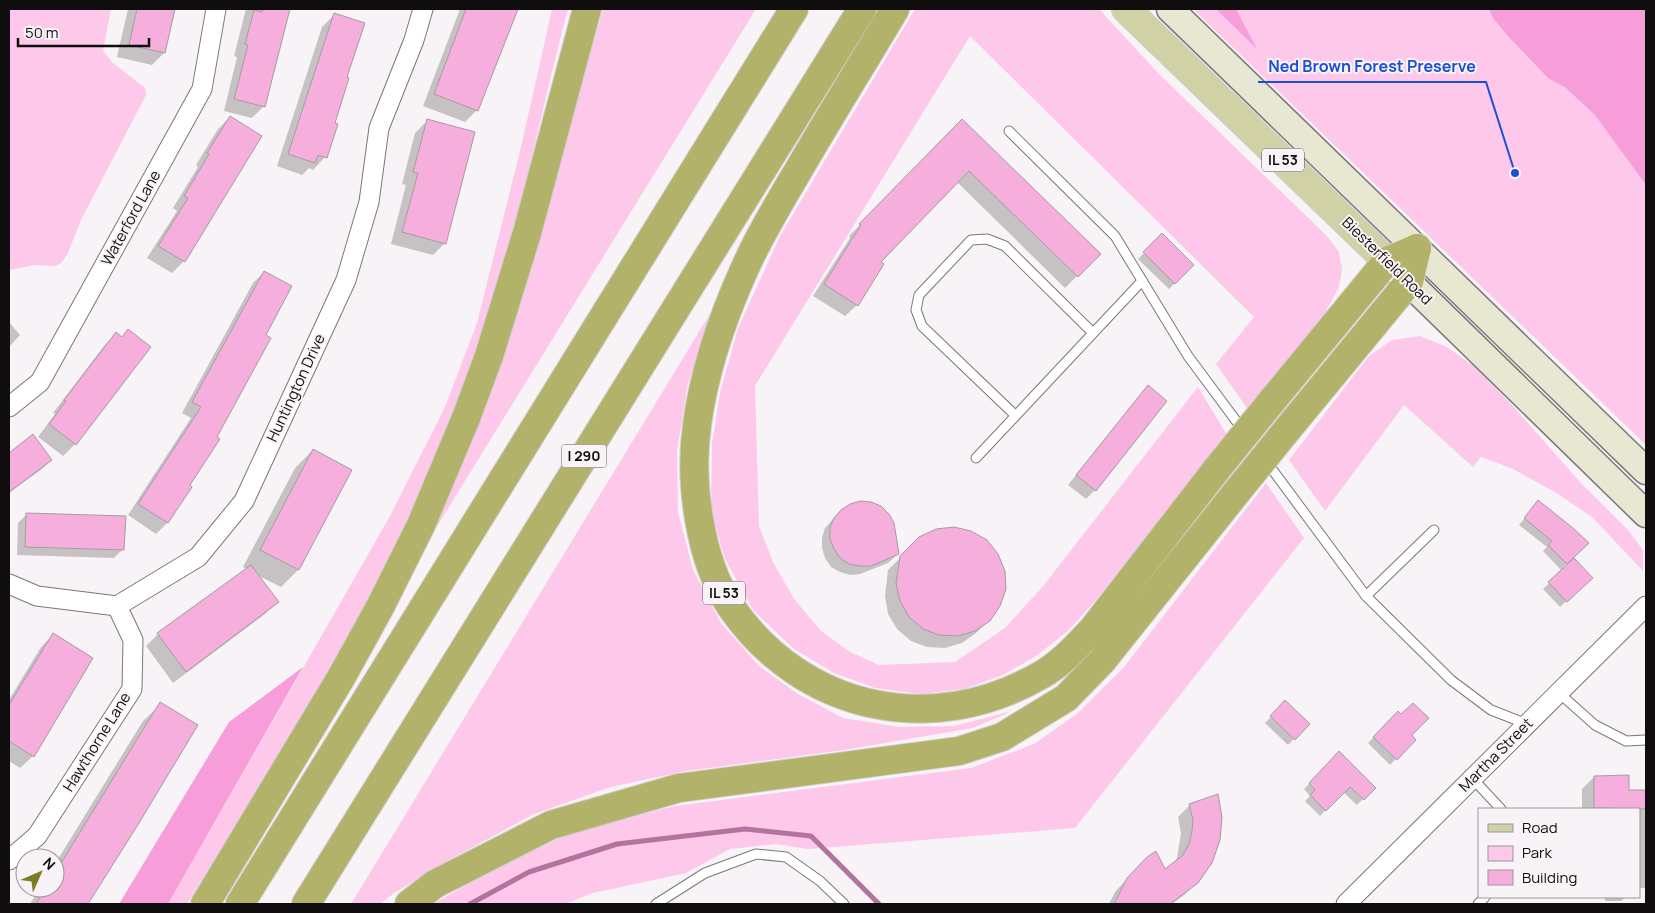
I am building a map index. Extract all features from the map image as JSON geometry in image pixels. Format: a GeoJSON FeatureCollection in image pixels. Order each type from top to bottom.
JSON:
{"type":"FeatureCollection","features":[{"type":"Feature","properties":{"kind":"highway"},"geometry":{"type":"LineString","coordinates":[[205,904],[342,676],[380,607],[421,525],[490,356],[526,233],[587,9]]}},
{"type":"Feature","properties":{"kind":"highway"},"geometry":{"type":"LineString","coordinates":[[240,904],[794,9]]}},
{"type":"Feature","properties":{"kind":"highway","name":"I 290"},"geometry":{"type":"LineString","coordinates":[[306,904],[862,9]]}},
{"type":"Feature","properties":{"kind":"highway","name":"IL 53"},"geometry":{"type":"LineString","coordinates":[[895,9],[821,132],[744,270],[721,329],[708,374],[697,425],[694,462],[698,511],[708,561],[730,605],[757,640],[787,665],[820,686],[856,700],[899,709],[935,709],[1004,695],[1043,674],[1071,652],[1093,629],[1216,470],[1387,261],[1417,248]]}},
{"type":"Feature","properties":{"kind":"highway"},"geometry":{"type":"LineString","coordinates":[[409,904],[435,884],[551,825],[679,788],[958,751],[1002,737],[1066,698],[1102,661],[1287,430],[1409,282],[1417,248]]}},
{"type":"Feature","properties":{"kind":"main road","name":"Biesterfield Road"},"geometry":{"type":"LineString","coordinates":[[1126,9],[1646,514]]}},
{"type":"Feature","properties":{"kind":"main road","name":"Biesterfield Road"},"geometry":{"type":"LineString","coordinates":[[1170,9],[1646,471]]}},
{"type":"Feature","properties":{"kind":"street","name":"Waterford Lane"},"geometry":{"type":"LineString","coordinates":[[9,407],[40,382],[202,89],[216,9]]}},
{"type":"Feature","properties":{"kind":"street","name":"Huntington Drive"},"geometry":{"type":"LineString","coordinates":[[118,606],[198,557],[244,501],[346,280],[368,202],[379,128],[414,40],[423,9]]}},
{"type":"Feature","properties":{"kind":"street"},"geometry":{"type":"LineString","coordinates":[[9,584],[37,596],[118,606]]}},
{"type":"Feature","properties":{"kind":"street","name":"Hawthorne Lane"},"geometry":{"type":"LineString","coordinates":[[9,860],[37,836],[132,689],[133,640],[118,606]]}},
{"type":"Feature","properties":{"kind":"street","name":"Martha Street"},"geometry":{"type":"LineString","coordinates":[[1346,904],[1646,606]]}},
{"type":"Feature","properties":{"kind":"lane"},"geometry":{"type":"LineString","coordinates":[[1009,132],[1115,236],[1188,356],[1366,596],[1451,680],[1491,710],[1527,724]]}},
{"type":"Feature","properties":{"kind":"lane"},"geometry":{"type":"LineString","coordinates":[[1015,415],[922,326],[916,310],[919,295],[971,240],[987,239],[1005,246],[1093,333]]}},
{"type":"Feature","properties":{"kind":"lane"},"geometry":{"type":"LineString","coordinates":[[976,458],[1142,281]]}},
{"type":"Feature","properties":{"kind":"lane"},"geometry":{"type":"LineString","coordinates":[[1366,596],[1434,530]]}},
{"type":"Feature","properties":{"kind":"lane"},"geometry":{"type":"LineString","coordinates":[[1559,693],[1595,724],[1626,741],[1646,740]]}},
{"type":"Feature","properties":{"kind":"lane"},"geometry":{"type":"LineString","coordinates":[[1472,779],[1501,808]]}},
{"type":"Feature","properties":{"kind":"lane"},"geometry":{"type":"LineString","coordinates":[[656,904],[705,873],[756,854],[786,857],[820,881],[844,904]]}},
{"type":"Feature","properties":{"kind":"green space"},"geometry":{"type":"Polygon","coordinates":[[[9,9],[111,9],[103,51],[113,63],[145,88],[146,95],[81,220],[67,255],[61,263],[55,266],[35,265],[9,270],[9,9]]]}},
{"type":"Feature","properties":{"kind":"green space"},"geometry":{"type":"Polygon","coordinates":[[[552,9],[568,9],[507,257],[475,358],[422,494],[370,600],[281,753],[187,904],[168,904],[390,516],[445,407],[477,323],[522,143],[552,9]]]}},
{"type":"Feature","properties":{"kind":"green space"},"geometry":{"type":"Polygon","coordinates":[[[603,9],[756,9],[415,562],[470,445],[507,345],[603,9]]]}},
{"type":"Feature","properties":{"kind":"green space"},"geometry":{"type":"Polygon","coordinates":[[[915,9],[1099,9],[1159,74],[1326,235],[1339,252],[1342,269],[1339,287],[1324,315],[1247,408],[1216,364],[1254,317],[970,36],[755,386],[759,526],[773,562],[794,599],[821,631],[850,652],[879,665],[955,662],[1005,628],[1044,585],[1198,387],[1227,435],[1096,600],[1069,630],[1036,656],[1003,675],[964,689],[921,694],[875,688],[834,673],[794,649],[753,610],[725,559],[711,510],[712,444],[720,393],[738,328],[780,236],[915,9]]]}},
{"type":"Feature","properties":{"kind":"green space"},"geometry":{"type":"Polygon","coordinates":[[[1193,9],[1646,9],[1646,445],[1193,9]]]}},
{"type":"Feature","properties":{"kind":"green space"},"geometry":{"type":"Polygon","coordinates":[[[716,304],[688,384],[677,451],[678,512],[693,570],[721,623],[759,666],[798,694],[843,718],[899,727],[954,726],[1012,711],[973,728],[844,750],[686,771],[611,787],[534,814],[460,854],[394,893],[380,904],[351,904],[716,304]]]}},
{"type":"Feature","properties":{"kind":"green space"},"geometry":{"type":"Polygon","coordinates":[[[1420,336],[1447,347],[1478,369],[1580,482],[1628,530],[1643,550],[1643,571],[1592,517],[1558,494],[1513,469],[1481,457],[1473,467],[1404,405],[1325,511],[1289,460],[1369,356],[1392,340],[1420,336]]]}},
{"type":"Feature","properties":{"kind":"green space"},"geometry":{"type":"Polygon","coordinates":[[[1266,483],[1304,538],[1075,828],[808,849],[776,844],[730,849],[686,873],[593,893],[565,904],[434,904],[487,872],[570,833],[675,806],[971,768],[1034,744],[1078,713],[1124,667],[1266,483]]]}},
{"type":"Feature","properties":{"kind":"shaded area"},"geometry":{"type":"Polygon","coordinates":[[[1216,9],[1236,9],[1257,49],[1216,9]]]}},
{"type":"Feature","properties":{"kind":"shaded area"},"geometry":{"type":"Polygon","coordinates":[[[1489,9],[1646,9],[1646,185],[1595,115],[1566,88],[1548,78],[1507,35],[1493,18],[1489,9]]]}},
{"type":"Feature","properties":{"kind":"shaded area"},"geometry":{"type":"Polygon","coordinates":[[[303,667],[168,904],[119,904],[229,722],[303,667]]]}},
{"type":"Feature","properties":{"kind":"building"},"geometry":{"type":"Polygon","coordinates":[[[137,9],[175,9],[165,53],[129,45],[137,9]]]}},
{"type":"Feature","properties":{"kind":"building"},"geometry":{"type":"Polygon","coordinates":[[[263,9],[290,9],[265,107],[234,99],[248,45],[245,44],[254,10],[262,12],[263,9]]]}},
{"type":"Feature","properties":{"kind":"building"},"geometry":{"type":"Polygon","coordinates":[[[466,9],[518,9],[478,111],[434,94],[466,9]]]}},
{"type":"Feature","properties":{"kind":"building"},"geometry":{"type":"Polygon","coordinates":[[[334,13],[365,23],[347,77],[349,78],[335,123],[338,124],[327,158],[318,155],[315,163],[288,154],[334,13]]]}},
{"type":"Feature","properties":{"kind":"building"},"geometry":{"type":"Polygon","coordinates":[[[230,116],[262,136],[185,262],[158,246],[188,198],[184,196],[230,116]]]}},
{"type":"Feature","properties":{"kind":"building"},"geometry":{"type":"Polygon","coordinates":[[[427,119],[475,132],[446,244],[402,232],[418,173],[413,172],[427,119]]]}},
{"type":"Feature","properties":{"kind":"building"},"geometry":{"type":"Polygon","coordinates":[[[962,119],[1101,254],[1078,277],[969,171],[881,262],[884,264],[858,306],[824,284],[861,225],[859,224],[962,119]]]}},
{"type":"Feature","properties":{"kind":"building"},"geometry":{"type":"Polygon","coordinates":[[[1162,233],[1194,265],[1175,284],[1143,252],[1162,233]]]}},
{"type":"Feature","properties":{"kind":"building"},"geometry":{"type":"Polygon","coordinates":[[[264,271],[292,286],[266,335],[271,338],[217,437],[220,439],[168,523],[138,504],[201,407],[192,402],[264,271]]]}},
{"type":"Feature","properties":{"kind":"building"},"geometry":{"type":"Polygon","coordinates":[[[128,329],[151,347],[76,445],[49,424],[66,401],[64,400],[116,332],[122,337],[128,329]]]}},
{"type":"Feature","properties":{"kind":"building"},"geometry":{"type":"Polygon","coordinates":[[[1148,385],[1167,401],[1096,491],[1076,475],[1148,385]]]}},
{"type":"Feature","properties":{"kind":"building"},"geometry":{"type":"Polygon","coordinates":[[[33,434],[52,460],[9,492],[9,453],[33,434]]]}},
{"type":"Feature","properties":{"kind":"building"},"geometry":{"type":"Polygon","coordinates":[[[313,449],[352,470],[299,570],[260,550],[313,449]]]}},
{"type":"Feature","properties":{"kind":"building"},"geometry":{"type":"Polygon","coordinates":[[[1538,500],[1589,543],[1567,564],[1548,545],[1552,541],[1524,518],[1538,500]]]}},
{"type":"Feature","properties":{"kind":"building"},"geometry":{"type":"Polygon","coordinates":[[[860,501],[871,502],[881,506],[894,523],[899,554],[871,566],[849,564],[840,558],[830,539],[830,528],[834,518],[850,504],[860,501]]]}},
{"type":"Feature","properties":{"kind":"building"},"geometry":{"type":"Polygon","coordinates":[[[26,513],[126,516],[124,550],[25,547],[26,513]]]}},
{"type":"Feature","properties":{"kind":"building"},"geometry":{"type":"Polygon","coordinates":[[[954,527],[971,531],[987,540],[998,554],[1005,571],[1006,589],[1000,606],[990,621],[975,631],[958,636],[939,635],[923,629],[909,617],[900,601],[896,584],[900,556],[919,537],[936,529],[954,527]]]}},
{"type":"Feature","properties":{"kind":"building"},"geometry":{"type":"Polygon","coordinates":[[[1574,558],[1593,578],[1567,602],[1548,582],[1574,558]]]}},
{"type":"Feature","properties":{"kind":"building"},"geometry":{"type":"Polygon","coordinates":[[[251,565],[279,602],[186,672],[157,633],[251,565]]]}},
{"type":"Feature","properties":{"kind":"building"},"geometry":{"type":"Polygon","coordinates":[[[53,633],[93,658],[34,757],[9,741],[9,705],[53,633]]]}},
{"type":"Feature","properties":{"kind":"building"},"geometry":{"type":"Polygon","coordinates":[[[1285,700],[1310,724],[1295,740],[1270,716],[1285,700]]]}},
{"type":"Feature","properties":{"kind":"building"},"geometry":{"type":"Polygon","coordinates":[[[160,702],[198,725],[88,904],[36,904],[40,898],[65,898],[65,857],[160,702]]]}},
{"type":"Feature","properties":{"kind":"building"},"geometry":{"type":"Polygon","coordinates":[[[1413,703],[1429,718],[1412,735],[1416,740],[1397,760],[1373,737],[1398,711],[1401,714],[1413,703]]]}},
{"type":"Feature","properties":{"kind":"building"},"geometry":{"type":"Polygon","coordinates":[[[1339,751],[1376,788],[1364,800],[1350,787],[1326,811],[1310,795],[1315,790],[1309,783],[1339,751]]]}},
{"type":"Feature","properties":{"kind":"building"},"geometry":{"type":"Polygon","coordinates":[[[1629,775],[1629,790],[1646,790],[1646,809],[1594,808],[1594,776],[1629,775]]]}},
{"type":"Feature","properties":{"kind":"building"},"geometry":{"type":"Polygon","coordinates":[[[1218,794],[1222,817],[1220,840],[1212,863],[1198,883],[1170,904],[1114,904],[1127,878],[1147,857],[1156,851],[1165,869],[1183,855],[1189,844],[1192,831],[1193,820],[1189,804],[1218,794]]]}},
{"type":"Feature","properties":{"kind":"waterway"},"geometry":{"type":"LineString","coordinates":[[470,904],[529,872],[617,844],[745,829],[811,836],[879,904]]}},
{"type":"Feature","properties":{"kind":"place","name":"Ned Brown Forest Preserve"},"geometry":{"type":"Point","coordinates":[1515,173]}}]}
